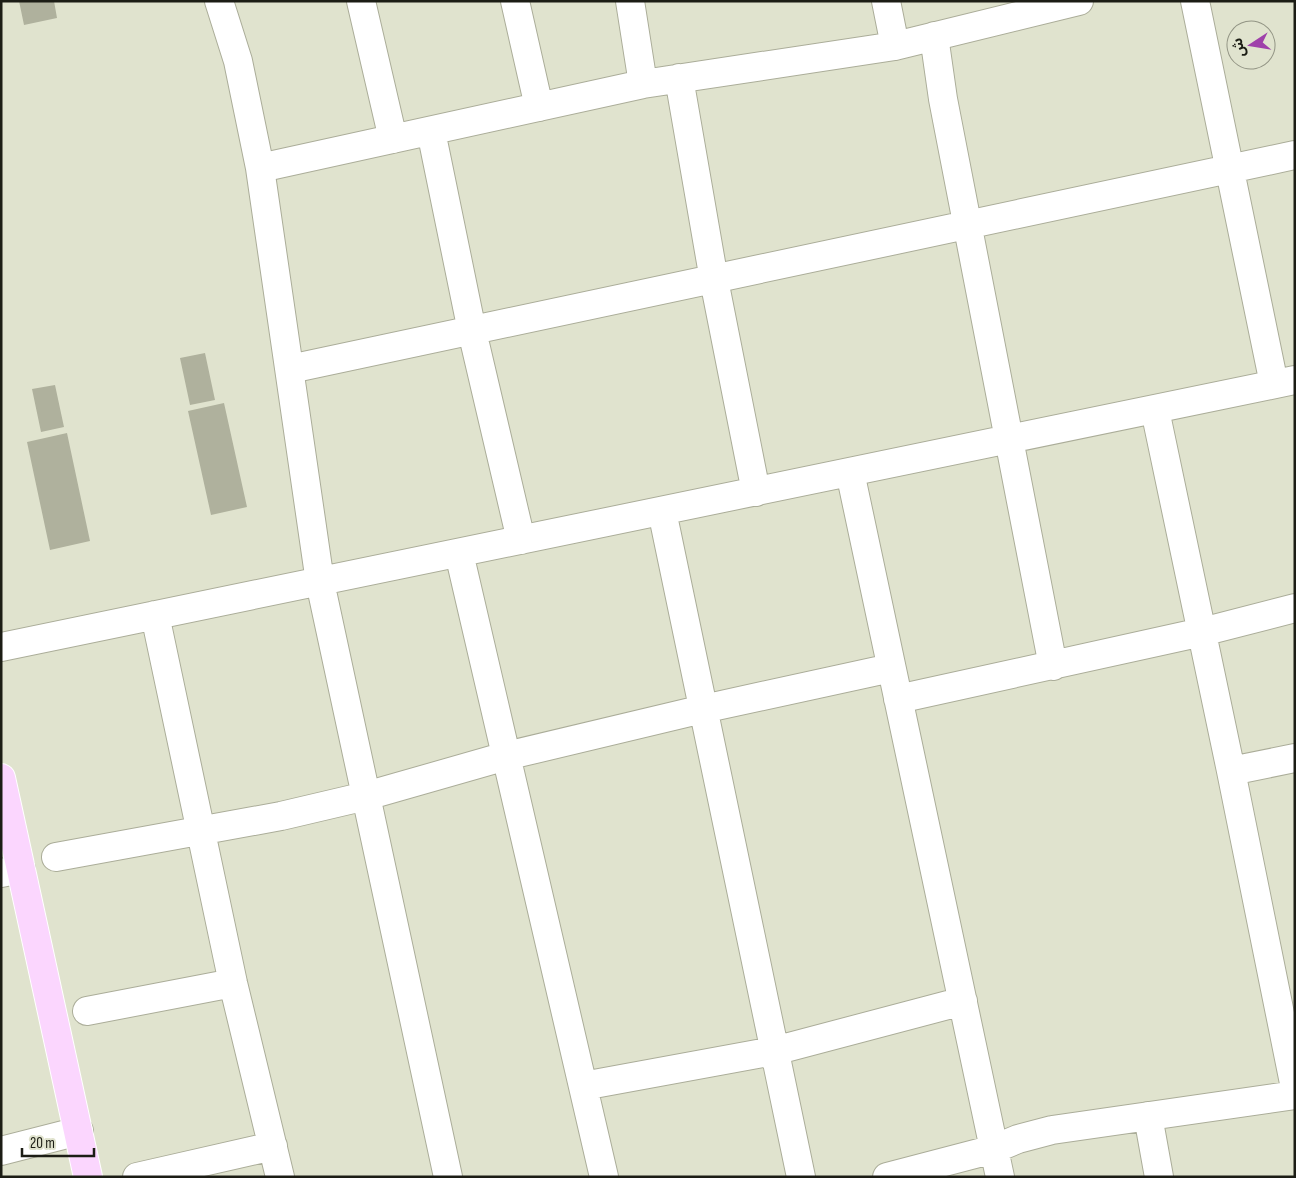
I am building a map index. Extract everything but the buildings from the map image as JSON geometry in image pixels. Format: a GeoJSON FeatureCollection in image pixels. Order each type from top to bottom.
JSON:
{"type":"FeatureCollection","features":[{"type":"Feature","properties":{"kind":"main road"},"geometry":{"type":"LineString","coordinates":[[1,778],[11,871],[79,1131],[88,1177]]}},
{"type":"Feature","properties":{"kind":"street"},"geometry":{"type":"LineString","coordinates":[[219,1],[240,70],[260,168],[320,582],[448,1177]]}},
{"type":"Feature","properties":{"kind":"street"},"geometry":{"type":"LineString","coordinates":[[361,1],[393,139]]}},
{"type":"Feature","properties":{"kind":"street"},"geometry":{"type":"LineString","coordinates":[[514,1],[539,107]]}},
{"type":"Feature","properties":{"kind":"street"},"geometry":{"type":"LineString","coordinates":[[630,1],[643,84]]}},
{"type":"Feature","properties":{"kind":"street"},"geometry":{"type":"LineString","coordinates":[[886,1],[895,46]]}},
{"type":"Feature","properties":{"kind":"street"},"geometry":{"type":"LineString","coordinates":[[260,168],[643,84],[895,46],[1079,1]]}},
{"type":"Feature","properties":{"kind":"street"},"geometry":{"type":"LineString","coordinates":[[1,647],[1284,382],[1228,170],[1195,1]]}},
{"type":"Feature","properties":{"kind":"street"},"geometry":{"type":"LineString","coordinates":[[934,36],[968,226],[1053,666]]}},
{"type":"Feature","properties":{"kind":"street"},"geometry":{"type":"LineString","coordinates":[[679,78],[714,280],[756,492]]}},
{"type":"Feature","properties":{"kind":"street"},"geometry":{"type":"LineString","coordinates":[[431,131],[472,331],[521,540]]}},
{"type":"Feature","properties":{"kind":"street"},"geometry":{"type":"LineString","coordinates":[[290,369],[1295,155]]}},
{"type":"Feature","properties":{"kind":"street"},"geometry":{"type":"LineString","coordinates":[[1155,410],[1232,771],[1295,1088]]}},
{"type":"Feature","properties":{"kind":"street"},"geometry":{"type":"LineString","coordinates":[[850,472],[1000,1177]]}},
{"type":"Feature","properties":{"kind":"street"},"geometry":{"type":"LineString","coordinates":[[662,511],[801,1177]]}},
{"type":"Feature","properties":{"kind":"street"},"geometry":{"type":"LineString","coordinates":[[459,553],[604,1177]]}},
{"type":"Feature","properties":{"kind":"street"},"geometry":{"type":"LineString","coordinates":[[898,699],[1202,632],[1295,608]]}},
{"type":"Feature","properties":{"kind":"street"},"geometry":{"type":"LineString","coordinates":[[155,615],[233,983],[280,1177]]}},
{"type":"Feature","properties":{"kind":"street"},"geometry":{"type":"LineString","coordinates":[[56,857],[281,816],[366,796],[506,756],[703,709],[891,668]]}},
{"type":"Feature","properties":{"kind":"street"},"geometry":{"type":"LineString","coordinates":[[1232,771],[1295,758]]}},
{"type":"Feature","properties":{"kind":"street"},"geometry":{"type":"LineString","coordinates":[[87,1011],[233,983]]}},
{"type":"Feature","properties":{"kind":"street"},"geometry":{"type":"LineString","coordinates":[[583,1086],[774,1051],[963,1001]]}},
{"type":"Feature","properties":{"kind":"street"},"geometry":{"type":"LineString","coordinates":[[887,1177],[994,1149],[1018,1139],[1052,1130],[1295,1095]]}},
{"type":"Feature","properties":{"kind":"street"},"geometry":{"type":"LineString","coordinates":[[1148,1116],[1159,1177]]}},
{"type":"Feature","properties":{"kind":"street"},"geometry":{"type":"LineString","coordinates":[[1,1151],[79,1131]]}},
{"type":"Feature","properties":{"kind":"street"},"geometry":{"type":"LineString","coordinates":[[137,1177],[274,1146]]}}]}
